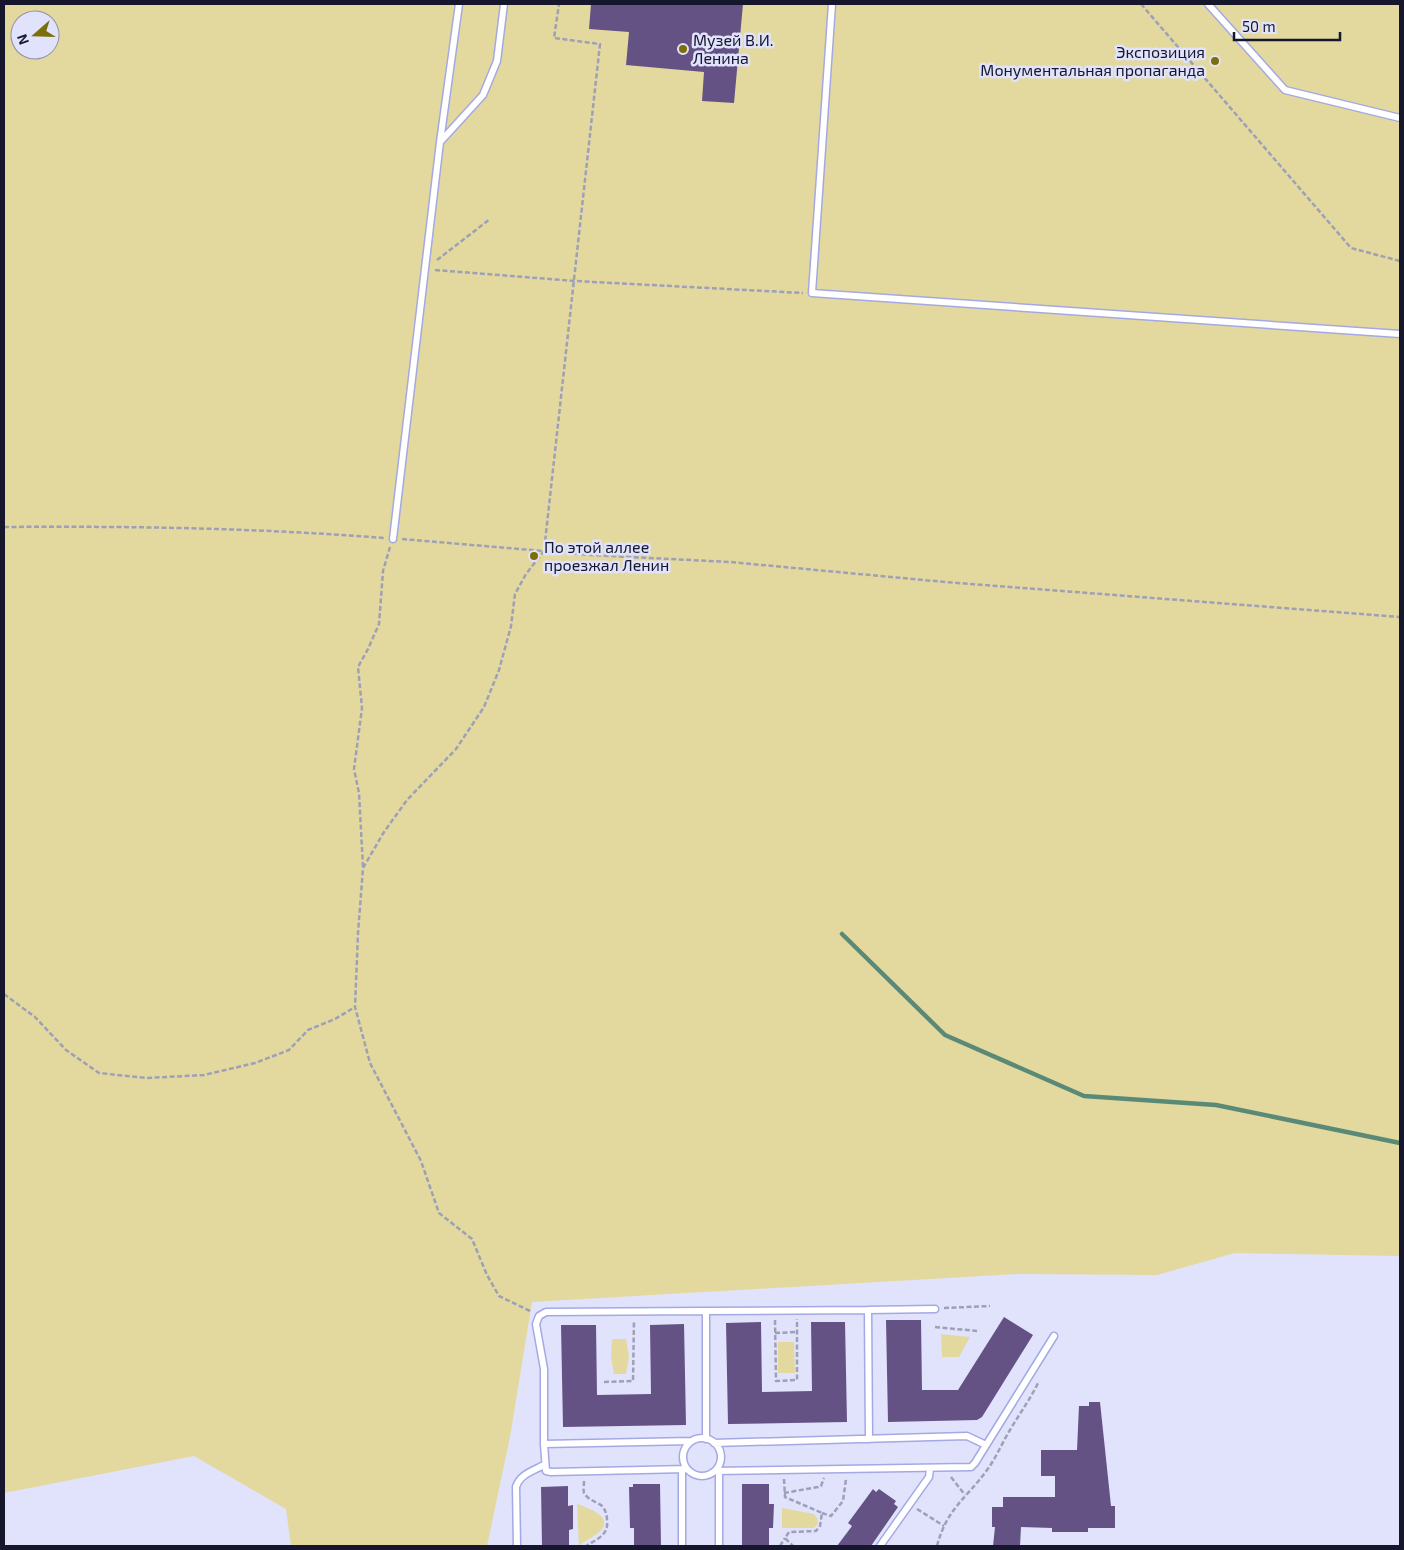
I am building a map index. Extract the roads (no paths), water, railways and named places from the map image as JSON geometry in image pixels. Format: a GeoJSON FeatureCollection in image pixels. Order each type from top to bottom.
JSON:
{"type":"FeatureCollection","features":[{"type":"Feature","properties":{"kind":"lane"},"geometry":{"type":"LineString","coordinates":[[393,539],[440,142],[459,4]]}},
{"type":"Feature","properties":{"kind":"lane"},"geometry":{"type":"LineString","coordinates":[[440,142],[483,95],[497,61],[504,4]]}},
{"type":"Feature","properties":{"kind":"lane"},"geometry":{"type":"LineString","coordinates":[[832,4],[812,294],[1400,334]]}},
{"type":"Feature","properties":{"kind":"lane"},"geometry":{"type":"LineString","coordinates":[[1208,4],[1285,90],[1400,118]]}},
{"type":"Feature","properties":{"kind":"lane"},"geometry":{"type":"LineString","coordinates":[[934,1309],[546,1312],[539,1316],[536,1324],[544,1369],[544,1465],[546,1471],[684,1469],[701,1476],[708,1475],[717,1470],[930,1469],[971,1467],[1054,1336]]}},
{"type":"Feature","properties":{"kind":"lane"},"geometry":{"type":"LineString","coordinates":[[868,1310],[869,1439]]}},
{"type":"Feature","properties":{"kind":"lane"},"geometry":{"type":"LineString","coordinates":[[706,1311],[706,1439]]}},
{"type":"Feature","properties":{"kind":"lane"},"geometry":{"type":"LineString","coordinates":[[544,1444],[691,1441],[695,1439],[706,1439],[714,1443],[967,1436],[986,1446]]}},
{"type":"Feature","properties":{"kind":"lane"},"geometry":{"type":"LineString","coordinates":[[682,1546],[683,1454],[691,1441]]}},
{"type":"Feature","properties":{"kind":"lane"},"geometry":{"type":"LineString","coordinates":[[714,1443],[720,1454],[717,1470],[719,1546]]}},
{"type":"Feature","properties":{"kind":"lane"},"geometry":{"type":"LineString","coordinates":[[517,1546],[516,1487],[518,1481],[523,1476],[544,1465]]}},
{"type":"Feature","properties":{"kind":"lane"},"geometry":{"type":"LineString","coordinates":[[880,1546],[929,1477],[930,1469]]}},
{"type":"Feature","properties":{"kind":"waterway"},"geometry":{"type":"LineString","coordinates":[[842,934],[945,1035],[1084,1096],[1216,1105],[1400,1143]]}},
{"type":"Feature","properties":{"kind":"place","name":"Музей В.И. Ленина"},"geometry":{"type":"Point","coordinates":[683,49]}},
{"type":"Feature","properties":{"kind":"place","name":"Экспозиция Монументальная пропаганда"},"geometry":{"type":"Point","coordinates":[1215,61]}},
{"type":"Feature","properties":{"kind":"place","name":"По этой аллее проезжал Ленин"},"geometry":{"type":"Point","coordinates":[534,556]}}]}
